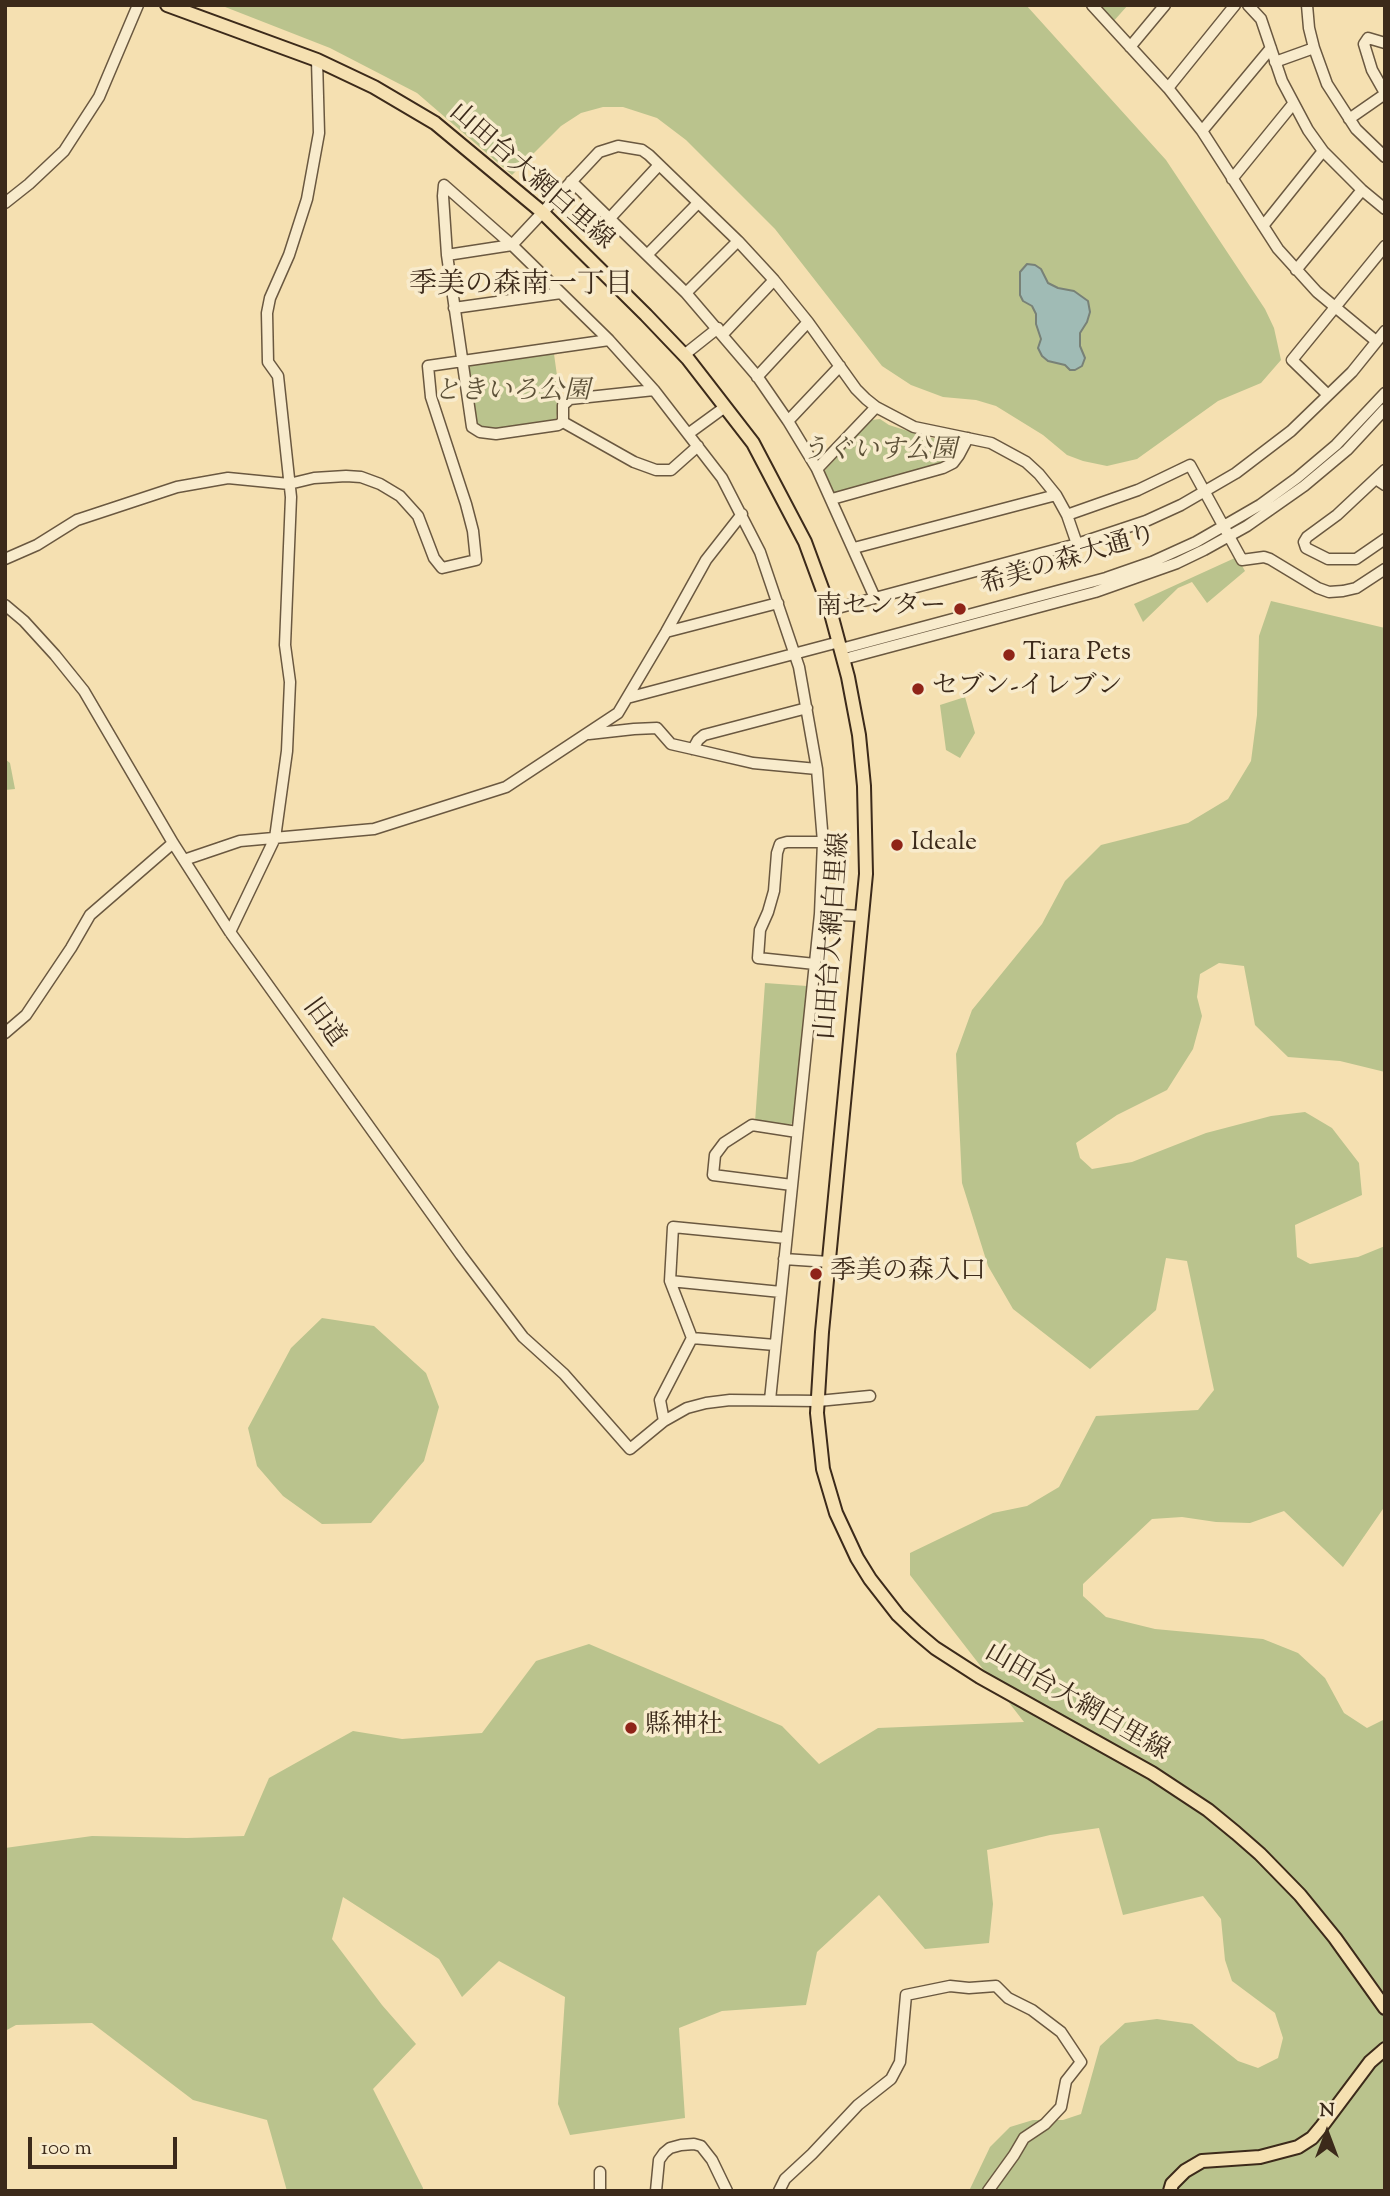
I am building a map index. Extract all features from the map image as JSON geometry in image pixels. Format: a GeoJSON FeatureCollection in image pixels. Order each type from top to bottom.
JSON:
{"type":"FeatureCollection","features":[{"type":"Feature","properties":{"kind":"main road","name":"山田台大網白里線"},"geometry":{"type":"LineString","coordinates":[[167,5],[317,60],[374,87],[435,123],[542,212],[684,355],[753,443],[805,542],[830,610],[857,723],[864,786],[866,874],[817,1413],[823,1469],[836,1513],[857,1558],[898,1615],[935,1648],[957,1663],[1134,1761],[1183,1792],[1227,1825],[1300,1895],[1335,1938],[1385,2008]]}},
{"type":"Feature","properties":{"kind":"main road"},"geometry":{"type":"LineString","coordinates":[[1170,2191],[1172,2184],[1185,2171],[1202,2161],[1260,2157],[1298,2147],[1312,2138],[1370,2062],[1385,2049]]}},
{"type":"Feature","properties":{"kind":"street"},"geometry":{"type":"LineString","coordinates":[[5,203],[30,184],[64,151],[99,97],[138,5]]}},
{"type":"Feature","properties":{"kind":"street"},"geometry":{"type":"LineString","coordinates":[[1092,5],[1168,88],[1202,131],[1278,249],[1334,307],[1376,341]]}},
{"type":"Feature","properties":{"kind":"street"},"geometry":{"type":"LineString","coordinates":[[1130,47],[1165,5]]}},
{"type":"Feature","properties":{"kind":"street"},"geometry":{"type":"LineString","coordinates":[[1168,88],[1235,5]]}},
{"type":"Feature","properties":{"kind":"street"},"geometry":{"type":"LineString","coordinates":[[1248,5],[1261,19],[1293,104],[1323,151],[1385,209]]}},
{"type":"Feature","properties":{"kind":"street"},"geometry":{"type":"LineString","coordinates":[[1307,5],[1309,29],[1327,84],[1356,129],[1385,157]]}},
{"type":"Feature","properties":{"kind":"street"},"geometry":{"type":"LineString","coordinates":[[1349,119],[1385,93],[1372,70],[1364,44],[1368,38],[1385,43]]}},
{"type":"Feature","properties":{"kind":"street"},"geometry":{"type":"LineString","coordinates":[[1202,131],[1270,48]]}},
{"type":"Feature","properties":{"kind":"street"},"geometry":{"type":"LineString","coordinates":[[1275,62],[1314,48]]}},
{"type":"Feature","properties":{"kind":"street"},"geometry":{"type":"LineString","coordinates":[[230,932],[275,838],[287,751],[290,682],[285,645],[291,497],[278,376],[268,362],[267,313],[270,298],[289,255],[307,199],[318,133],[317,60]]}},
{"type":"Feature","properties":{"kind":"street"},"geometry":{"type":"LineString","coordinates":[[1232,179],[1293,104]]}},
{"type":"Feature","properties":{"kind":"street"},"geometry":{"type":"LineString","coordinates":[[447,255],[512,245],[599,152],[618,146],[642,150],[738,241],[774,281],[808,322],[856,389],[876,407],[914,428],[990,443],[1010,452],[1039,474],[1055,495],[1067,515],[1077,544]]}},
{"type":"Feature","properties":{"kind":"street"},"geometry":{"type":"LineString","coordinates":[[1263,226],[1323,151]]}},
{"type":"Feature","properties":{"kind":"street"},"geometry":{"type":"LineString","coordinates":[[610,218],[659,164]]}},
{"type":"Feature","properties":{"kind":"street"},"geometry":{"type":"LineString","coordinates":[[571,181],[686,293],[757,377],[817,469],[875,598]]}},
{"type":"Feature","properties":{"kind":"street"},"geometry":{"type":"LineString","coordinates":[[563,422],[496,435],[480,432],[472,427],[447,255],[444,185],[512,245],[609,340],[654,390],[722,478],[760,552],[795,655],[817,769],[823,842],[820,914],[769,1400]]}},
{"type":"Feature","properties":{"kind":"street"},"geometry":{"type":"LineString","coordinates":[[1296,270],[1362,190]]}},
{"type":"Feature","properties":{"kind":"street"},"geometry":{"type":"LineString","coordinates":[[647,255],[698,203]]}},
{"type":"Feature","properties":{"kind":"street"},"geometry":{"type":"LineString","coordinates":[[686,293],[738,241]]}},
{"type":"Feature","properties":{"kind":"street"},"geometry":{"type":"LineString","coordinates":[[1328,395],[1292,360],[1385,246]]}},
{"type":"Feature","properties":{"kind":"street"},"geometry":{"type":"LineString","coordinates":[[684,355],[720,331],[774,281]]}},
{"type":"Feature","properties":{"kind":"street"},"geometry":{"type":"LineString","coordinates":[[454,308],[561,293]]}},
{"type":"Feature","properties":{"kind":"street"},"geometry":{"type":"LineString","coordinates":[[757,377],[808,322]]}},
{"type":"Feature","properties":{"kind":"street"},"geometry":{"type":"LineString","coordinates":[[830,610],[1077,544],[1146,521],[1205,492],[1292,432],[1352,372],[1385,331]]}},
{"type":"Feature","properties":{"kind":"street"},"geometry":{"type":"LineString","coordinates":[[5,559],[37,545],[77,520],[177,486],[228,478],[289,484],[314,478],[346,476],[361,477],[380,484],[400,496],[418,516],[434,558],[442,568],[476,560],[473,531],[466,505],[431,397],[428,366],[609,340]]}},
{"type":"Feature","properties":{"kind":"street"},"geometry":{"type":"LineString","coordinates":[[788,421],[840,366]]}},
{"type":"Feature","properties":{"kind":"street"},"geometry":{"type":"LineString","coordinates":[[563,422],[563,405],[570,400],[654,390]]}},
{"type":"Feature","properties":{"kind":"street","name":"希美の森大通り"},"geometry":{"type":"LineString","coordinates":[[1227,532],[1336,445],[1385,393]]}},
{"type":"Feature","properties":{"kind":"street"},"geometry":{"type":"LineString","coordinates":[[688,434],[725,407]]}},
{"type":"Feature","properties":{"kind":"street"},"geometry":{"type":"LineString","coordinates":[[817,469],[876,407]]}},
{"type":"Feature","properties":{"kind":"street","name":"希美の森大通り"},"geometry":{"type":"LineString","coordinates":[[627,698],[795,655],[841,650],[1031,604],[1152,562],[1227,532],[1304,486],[1347,450],[1383,414]]}},
{"type":"Feature","properties":{"kind":"street"},"geometry":{"type":"LineString","coordinates":[[563,422],[634,462],[656,470],[671,470],[698,446]]}},
{"type":"Feature","properties":{"kind":"street"},"geometry":{"type":"LineString","coordinates":[[832,499],[943,468],[953,463],[968,438]]}},
{"type":"Feature","properties":{"kind":"street"},"geometry":{"type":"LineString","coordinates":[[1067,515],[1128,494],[1190,465],[1242,560],[1264,557],[1270,559],[1329,592],[1356,588],[1385,569]]}},
{"type":"Feature","properties":{"kind":"street"},"geometry":{"type":"LineString","coordinates":[[1385,470],[1380,482],[1304,542],[1306,548],[1328,559],[1356,559],[1385,539]]}},
{"type":"Feature","properties":{"kind":"street"},"geometry":{"type":"LineString","coordinates":[[854,548],[1055,495]]}},
{"type":"Feature","properties":{"kind":"street"},"geometry":{"type":"LineString","coordinates":[[184,860],[240,841],[374,829],[506,787],[618,713],[706,559],[742,514]]}},
{"type":"Feature","properties":{"kind":"street"},"geometry":{"type":"LineString","coordinates":[[666,632],[778,603]]}},
{"type":"Feature","properties":{"kind":"street","name":"旧道"},"geometry":{"type":"LineString","coordinates":[[5,605],[24,621],[84,691],[173,843],[230,932],[461,1255],[523,1337],[564,1374],[630,1449],[664,1421]]}},
{"type":"Feature","properties":{"kind":"street"},"geometry":{"type":"LineString","coordinates":[[693,749],[704,735],[807,708]]}},
{"type":"Feature","properties":{"kind":"street"},"geometry":{"type":"LineString","coordinates":[[610,719],[607,725],[612,731]]}},
{"type":"Feature","properties":{"kind":"street"},"geometry":{"type":"LineString","coordinates":[[586,735],[657,728],[671,744],[753,763],[817,769]]}},
{"type":"Feature","properties":{"kind":"street"},"geometry":{"type":"LineString","coordinates":[[815,964],[758,958],[761,930],[774,891],[780,844],[823,842]]}},
{"type":"Feature","properties":{"kind":"street"},"geometry":{"type":"LineString","coordinates":[[5,1033],[26,1015],[90,915],[173,843]]}},
{"type":"Feature","properties":{"kind":"street"},"geometry":{"type":"LineString","coordinates":[[820,914],[862,916]]}},
{"type":"Feature","properties":{"kind":"street"},"geometry":{"type":"LineString","coordinates":[[792,1185],[713,1175],[715,1156],[724,1143],[751,1125],[797,1132]]}},
{"type":"Feature","properties":{"kind":"street"},"geometry":{"type":"LineString","coordinates":[[786,1238],[673,1227],[670,1281],[692,1338],[660,1400],[664,1421],[687,1408],[706,1403],[818,1401],[870,1396]]}},
{"type":"Feature","properties":{"kind":"street"},"geometry":{"type":"LineString","coordinates":[[784,1259],[829,1262]]}},
{"type":"Feature","properties":{"kind":"street"},"geometry":{"type":"LineString","coordinates":[[670,1281],[781,1292]]}},
{"type":"Feature","properties":{"kind":"street"},"geometry":{"type":"LineString","coordinates":[[692,1338],[775,1345]]}},
{"type":"Feature","properties":{"kind":"street"},"geometry":{"type":"LineString","coordinates":[[779,2191],[785,2179],[858,2105],[891,2079],[900,2062],[906,1995],[950,1986],[996,1986],[1008,1998],[1032,2010],[1060,2032],[1081,2062],[1066,2081],[1060,2107],[1045,2124],[1024,2138],[988,2191]]}},
{"type":"Feature","properties":{"kind":"street"},"geometry":{"type":"LineString","coordinates":[[656,2191],[659,2160],[664,2152],[681,2145],[694,2144],[701,2146],[712,2160],[727,2191]]}},
{"type":"Feature","properties":{"kind":"street"},"geometry":{"type":"LineString","coordinates":[[600,2172],[600,2191]]}},
{"type":"Feature","properties":{"kind":"green space"},"geometry":{"type":"Polygon","coordinates":[[[220,5],[1026,5],[1166,160],[1265,309],[1274,328],[1281,360],[1261,383],[1218,401],[1137,459],[1107,466],[1083,461],[1067,455],[1043,435],[996,406],[976,400],[943,397],[911,385],[882,366],[775,229],[686,140],[657,118],[623,107],[603,107],[581,113],[561,126],[512,175],[417,93],[330,48],[220,5]]]}},
{"type":"Feature","properties":{"kind":"green space"},"geometry":{"type":"Polygon","coordinates":[[[1096,5],[1128,5],[1112,23],[1096,5]]]}},
{"type":"Feature","properties":{"kind":"green space","name":"ときいろ公園"},"geometry":{"type":"Polygon","coordinates":[[[554,354],[560,397],[556,419],[551,424],[491,431],[477,426],[468,369],[471,365],[554,354]]]}},
{"type":"Feature","properties":{"kind":"green space","name":"うぐいす公園"},"geometry":{"type":"Polygon","coordinates":[[[880,419],[889,425],[927,437],[954,442],[957,445],[956,451],[944,464],[840,493],[832,492],[824,475],[825,470],[871,420],[880,419]]]}},
{"type":"Feature","properties":{"kind":"green space"},"geometry":{"type":"Polygon","coordinates":[[[1237,557],[1245,571],[1207,603],[1192,582],[1178,588],[1143,622],[1134,604],[1237,557]]]}},
{"type":"Feature","properties":{"kind":"green space"},"geometry":{"type":"Polygon","coordinates":[[[1271,601],[1385,628],[1385,1072],[1340,1061],[1288,1057],[1255,1025],[1244,966],[1219,963],[1200,974],[1197,997],[1202,1016],[1193,1049],[1167,1090],[1117,1115],[1076,1143],[1080,1158],[1092,1169],[1132,1162],[1206,1133],[1271,1116],[1305,1112],[1332,1128],[1359,1163],[1362,1195],[1295,1225],[1297,1257],[1310,1264],[1358,1257],[1385,1246],[1385,1506],[1343,1567],[1284,1511],[1250,1523],[1182,1517],[1152,1519],[1083,1584],[1083,1596],[1106,1617],[1155,1629],[1263,1639],[1298,1653],[1325,1678],[1344,1713],[1367,1728],[1383,1720],[1385,1713],[1385,2191],[969,2191],[990,2147],[1010,2127],[1033,2120],[1063,2120],[1081,2114],[1100,2046],[1125,2023],[1157,2019],[1192,2024],[1238,2061],[1258,2068],[1278,2058],[1283,2038],[1275,2013],[1232,1981],[1225,1960],[1221,1919],[1203,1896],[1123,1915],[1099,1828],[1050,1835],[987,1850],[993,1904],[989,1943],[925,1949],[879,1895],[817,1952],[806,2005],[722,2011],[679,2028],[685,2118],[570,2135],[558,2104],[565,1997],[499,1961],[462,1997],[439,1959],[343,1897],[332,1939],[382,2005],[416,2044],[373,2089],[423,2191],[287,2191],[267,2120],[193,2100],[92,2023],[16,2025],[5,2031],[5,1848],[92,1836],[244,1836],[269,1778],[353,1731],[402,1739],[482,1733],[536,1661],[589,1644],[782,1726],[819,1764],[878,1728],[1024,1722],[910,1575],[910,1553],[993,1513],[1027,1506],[1059,1487],[1096,1416],[1198,1410],[1214,1390],[1187,1261],[1166,1258],[1156,1310],[1090,1369],[1013,1309],[988,1266],[962,1183],[956,1054],[972,1010],[1042,924],[1065,881],[1101,845],[1188,823],[1228,799],[1251,761],[1257,715],[1259,636],[1271,601]]]}},
{"type":"Feature","properties":{"kind":"green space"},"geometry":{"type":"Polygon","coordinates":[[[965,697],[975,733],[960,758],[946,750],[940,705],[965,697]]]}},
{"type":"Feature","properties":{"kind":"green space"},"geometry":{"type":"Polygon","coordinates":[[[5,759],[10,763],[15,789],[5,790],[5,759]]]}},
{"type":"Feature","properties":{"kind":"green space"},"geometry":{"type":"Polygon","coordinates":[[[765,983],[807,986],[794,1121],[790,1125],[755,1122],[765,983]]]}},
{"type":"Feature","properties":{"kind":"green space"},"geometry":{"type":"Polygon","coordinates":[[[322,1318],[374,1326],[426,1373],[439,1407],[424,1461],[371,1523],[322,1524],[283,1496],[257,1466],[248,1428],[291,1348],[322,1318]]]}},
{"type":"Feature","properties":{"kind":"water"},"geometry":{"type":"Polygon","coordinates":[[[1027,264],[1041,269],[1048,283],[1074,291],[1088,301],[1090,312],[1080,333],[1080,346],[1085,358],[1082,366],[1075,370],[1048,361],[1038,348],[1041,339],[1036,314],[1020,295],[1020,272],[1027,264]]]}},
{"type":"Feature","properties":{"kind":"place","name":"南センター"},"geometry":{"type":"Point","coordinates":[960,609]}},
{"type":"Feature","properties":{"kind":"place","name":"Tiara Pets"},"geometry":{"type":"Point","coordinates":[1009,655]}},
{"type":"Feature","properties":{"kind":"place","name":"セブン-イレブン"},"geometry":{"type":"Point","coordinates":[918,689]}},
{"type":"Feature","properties":{"kind":"place","name":"Ideale"},"geometry":{"type":"Point","coordinates":[897,845]}},
{"type":"Feature","properties":{"kind":"place","name":"季美の森入口"},"geometry":{"type":"Point","coordinates":[816,1274]}},
{"type":"Feature","properties":{"kind":"place","name":"縣神社"},"geometry":{"type":"Point","coordinates":[631,1728]}},
{"type":"Feature","properties":{"kind":"district","name":"季美の森南一丁目"},"geometry":{"type":"Point","coordinates":[521,287]}}]}
